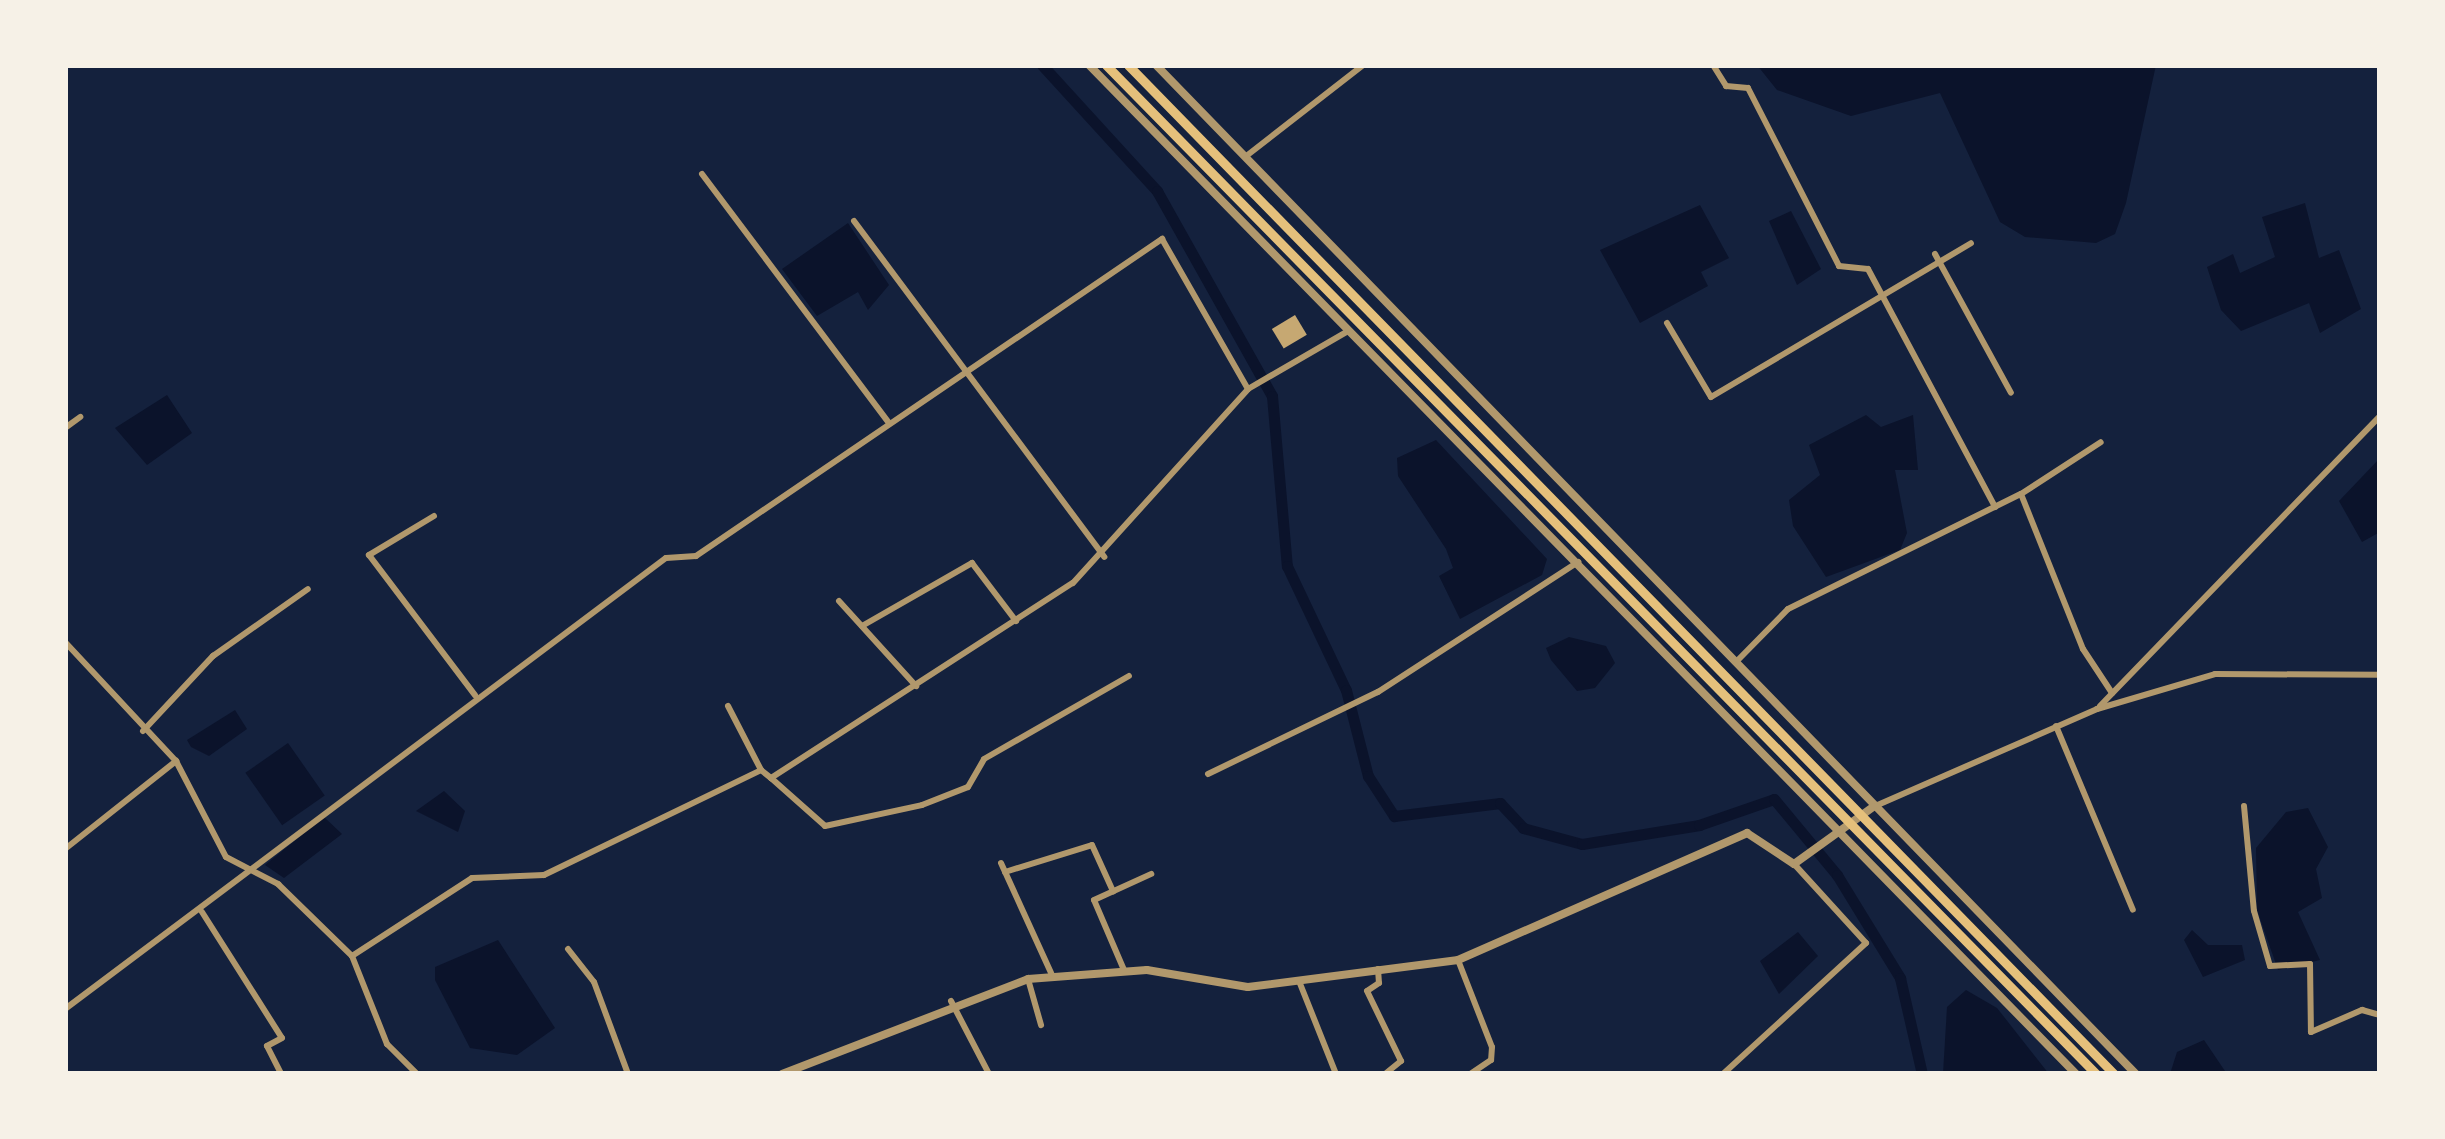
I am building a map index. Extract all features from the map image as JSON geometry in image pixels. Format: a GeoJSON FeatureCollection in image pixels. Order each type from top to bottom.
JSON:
{"type":"FeatureCollection","features":[{"type":"Feature","properties":{"kind":"main road"},"geometry":{"type":"LineString","coordinates":[[1106,65],[2096,1074]]}},
{"type":"Feature","properties":{"kind":"main road"},"geometry":{"type":"LineString","coordinates":[[1133,67],[2114,1074]]}},
{"type":"Feature","properties":{"kind":"main road"},"geometry":{"type":"LineString","coordinates":[[1564,510],[1575,500]]}},
{"type":"Feature","properties":{"kind":"main road"},"geometry":{"type":"LineString","coordinates":[[1545,529],[1554,520]]}},
{"type":"Feature","properties":{"kind":"street"},"geometry":{"type":"LineString","coordinates":[[1089,65],[2076,1074]]}},
{"type":"Feature","properties":{"kind":"street"},"geometry":{"type":"LineString","coordinates":[[1156,65],[2136,1074]]}},
{"type":"Feature","properties":{"kind":"street"},"geometry":{"type":"LineString","coordinates":[[1246,157],[1363,65]]}},
{"type":"Feature","properties":{"kind":"street"},"geometry":{"type":"LineString","coordinates":[[1713,65],[1726,86],[1748,88],[1839,266],[1865,266],[1885,296],[1995,506]]}},
{"type":"Feature","properties":{"kind":"street"},"geometry":{"type":"LineString","coordinates":[[702,174],[888,422]]}},
{"type":"Feature","properties":{"kind":"street"},"geometry":{"type":"LineString","coordinates":[[854,222],[1104,557]]}},
{"type":"Feature","properties":{"kind":"street"},"geometry":{"type":"LineString","coordinates":[[65,1008],[202,912],[475,696],[666,558],[692,558],[1162,239],[1248,389]]}},
{"type":"Feature","properties":{"kind":"street"},"geometry":{"type":"LineString","coordinates":[[1667,324],[1711,397],[1885,296],[1938,258],[1971,243]]}},
{"type":"Feature","properties":{"kind":"street"},"geometry":{"type":"LineString","coordinates":[[1938,258],[2010,393]]}},
{"type":"Feature","properties":{"kind":"street"},"geometry":{"type":"LineString","coordinates":[[770,778],[1016,622],[1104,557],[1194,440],[1248,389],[1348,332]]}},
{"type":"Feature","properties":{"kind":"street"},"geometry":{"type":"LineString","coordinates":[[65,428],[80,416]]}},
{"type":"Feature","properties":{"kind":"street"},"geometry":{"type":"LineString","coordinates":[[2098,709],[2380,416]]}},
{"type":"Feature","properties":{"kind":"street"},"geometry":{"type":"LineString","coordinates":[[1734,664],[1788,610],[2020,494],[2101,442]]}},
{"type":"Feature","properties":{"kind":"street"},"geometry":{"type":"LineString","coordinates":[[2020,494],[2082,649],[2112,693]]}},
{"type":"Feature","properties":{"kind":"street"},"geometry":{"type":"LineString","coordinates":[[434,516],[369,555],[475,696]]}},
{"type":"Feature","properties":{"kind":"street"},"geometry":{"type":"LineString","coordinates":[[1208,774],[1378,692],[1578,562]]}},
{"type":"Feature","properties":{"kind":"street"},"geometry":{"type":"LineString","coordinates":[[862,626],[972,564],[1016,622]]}},
{"type":"Feature","properties":{"kind":"street"},"geometry":{"type":"LineString","coordinates":[[143,731],[212,656],[308,589]]}},
{"type":"Feature","properties":{"kind":"street"},"geometry":{"type":"LineString","coordinates":[[839,601],[916,686]]}},
{"type":"Feature","properties":{"kind":"street"},"geometry":{"type":"LineString","coordinates":[[65,642],[143,731],[176,762],[221,850],[248,872],[278,884],[352,956],[388,1044],[417,1074]]}},
{"type":"Feature","properties":{"kind":"street"},"geometry":{"type":"LineString","coordinates":[[1794,864],[1824,847],[1873,807],[2098,709],[2215,674],[2380,675]]}},
{"type":"Feature","properties":{"kind":"street"},"geometry":{"type":"LineString","coordinates":[[728,706],[761,770],[826,826],[922,806],[968,787],[984,759],[1129,676]]}},
{"type":"Feature","properties":{"kind":"street"},"geometry":{"type":"LineString","coordinates":[[2056,726],[2133,910]]}},
{"type":"Feature","properties":{"kind":"street"},"geometry":{"type":"LineString","coordinates":[[65,848],[176,762]]}},
{"type":"Feature","properties":{"kind":"street"},"geometry":{"type":"LineString","coordinates":[[352,956],[472,878],[544,874],[761,770]]}},
{"type":"Feature","properties":{"kind":"street"},"geometry":{"type":"LineString","coordinates":[[2244,806],[2270,966],[2310,964],[2311,1032],[2362,1010],[2380,1015]]}},
{"type":"Feature","properties":{"kind":"street"},"geometry":{"type":"LineString","coordinates":[[782,1074],[951,1001],[1028,978],[1124,970],[1248,987],[1458,960],[1747,833],[1794,864],[1866,944],[1723,1074]]}},
{"type":"Feature","properties":{"kind":"street"},"geometry":{"type":"LineString","coordinates":[[1005,872],[1092,845],[1113,892]]}},
{"type":"Feature","properties":{"kind":"street"},"geometry":{"type":"LineString","coordinates":[[1001,863],[1052,975]]}},
{"type":"Feature","properties":{"kind":"street"},"geometry":{"type":"LineString","coordinates":[[1124,970],[1094,900],[1151,874]]}},
{"type":"Feature","properties":{"kind":"street"},"geometry":{"type":"LineString","coordinates":[[202,912],[282,1038],[267,1046],[280,1074]]}},
{"type":"Feature","properties":{"kind":"street"},"geometry":{"type":"LineString","coordinates":[[568,949],[594,982],[628,1074]]}},
{"type":"Feature","properties":{"kind":"street"},"geometry":{"type":"LineString","coordinates":[[1458,960],[1492,1047],[1491,1060],[1470,1074]]}},
{"type":"Feature","properties":{"kind":"street"},"geometry":{"type":"LineString","coordinates":[[1378,968],[1379,984],[1367,991],[1401,1061],[1384,1074]]}},
{"type":"Feature","properties":{"kind":"street"},"geometry":{"type":"LineString","coordinates":[[1028,978],[1041,1025]]}},
{"type":"Feature","properties":{"kind":"street"},"geometry":{"type":"LineString","coordinates":[[1299,981],[1336,1074]]}},
{"type":"Feature","properties":{"kind":"street"},"geometry":{"type":"LineString","coordinates":[[951,1001],[989,1074]]}},
{"type":"Feature","properties":{"kind":"water"},"geometry":{"type":"Polygon","coordinates":[[[1757,65],[2156,65],[2126,203],[2115,234],[2096,243],[2025,237],[2000,222],[1940,93],[1851,116],[1777,90],[1757,65]]]}},
{"type":"Feature","properties":{"kind":"water"},"geometry":{"type":"Polygon","coordinates":[[[2305,203],[2319,258],[2339,250],[2361,309],[2320,333],[2309,303],[2241,331],[2221,310],[2207,267],[2233,254],[2240,273],[2275,257],[2262,217],[2305,203]]]}},
{"type":"Feature","properties":{"kind":"water"},"geometry":{"type":"Polygon","coordinates":[[[1700,205],[1729,258],[1701,272],[1708,286],[1640,323],[1600,250],[1700,205]]]}},
{"type":"Feature","properties":{"kind":"water"},"geometry":{"type":"Polygon","coordinates":[[[1791,211],[1821,269],[1797,285],[1769,221],[1791,211]]]}},
{"type":"Feature","properties":{"kind":"water"},"geometry":{"type":"Polygon","coordinates":[[[848,223],[889,285],[868,310],[858,292],[817,316],[782,269],[848,223]]]}},
{"type":"Feature","properties":{"kind":"water"},"geometry":{"type":"Polygon","coordinates":[[[167,395],[192,433],[147,465],[115,428],[167,395]]]}},
{"type":"Feature","properties":{"kind":"water"},"geometry":{"type":"Polygon","coordinates":[[[1866,415],[1881,427],[1913,415],[1918,470],[1895,470],[1907,533],[1900,550],[1826,577],[1793,526],[1789,500],[1820,475],[1809,445],[1866,415]]]}},
{"type":"Feature","properties":{"kind":"water"},"geometry":{"type":"Polygon","coordinates":[[[1436,440],[1547,559],[1542,575],[1460,619],[1439,576],[1453,568],[1446,549],[1398,476],[1397,458],[1436,440]]]}},
{"type":"Feature","properties":{"kind":"water"},"geometry":{"type":"Polygon","coordinates":[[[2380,458],[2380,532],[2362,542],[2339,501],[2380,458]]]}},
{"type":"Feature","properties":{"kind":"water"},"geometry":{"type":"Polygon","coordinates":[[[1569,637],[1606,646],[1615,663],[1595,688],[1577,691],[1551,660],[1546,648],[1569,637]]]}},
{"type":"Feature","properties":{"kind":"water"},"geometry":{"type":"Polygon","coordinates":[[[235,710],[247,729],[209,756],[191,747],[187,740],[235,710]]]}},
{"type":"Feature","properties":{"kind":"water"},"geometry":{"type":"Polygon","coordinates":[[[288,743],[325,795],[282,825],[245,773],[288,743]]]}},
{"type":"Feature","properties":{"kind":"water"},"geometry":{"type":"Polygon","coordinates":[[[444,791],[465,811],[458,832],[416,811],[444,791]]]}},
{"type":"Feature","properties":{"kind":"water"},"geometry":{"type":"Polygon","coordinates":[[[2308,808],[2328,847],[2316,869],[2322,898],[2298,912],[2320,960],[2278,970],[2257,910],[2256,848],[2286,812],[2308,808]]]}},
{"type":"Feature","properties":{"kind":"water"},"geometry":{"type":"Polygon","coordinates":[[[324,817],[342,834],[284,878],[265,865],[324,817]]]}},
{"type":"Feature","properties":{"kind":"water"},"geometry":{"type":"Polygon","coordinates":[[[2192,930],[2208,945],[2242,945],[2245,960],[2203,977],[2184,940],[2192,930]]]}},
{"type":"Feature","properties":{"kind":"water"},"geometry":{"type":"Polygon","coordinates":[[[1798,932],[1818,956],[1779,994],[1760,961],[1798,932]]]}},
{"type":"Feature","properties":{"kind":"water"},"geometry":{"type":"Polygon","coordinates":[[[498,940],[555,1028],[517,1055],[470,1048],[435,980],[435,967],[498,940]]]}},
{"type":"Feature","properties":{"kind":"water"},"geometry":{"type":"Polygon","coordinates":[[[1966,990],[1997,1008],[2049,1074],[1943,1074],[1947,1007],[1966,990]]]}},
{"type":"Feature","properties":{"kind":"water"},"geometry":{"type":"Polygon","coordinates":[[[2204,1040],[2227,1074],[2170,1074],[2177,1052],[2204,1040]]]}},
{"type":"Feature","properties":{"kind":"building"},"geometry":{"type":"Polygon","coordinates":[[[1295,315],[1307,335],[1284,349],[1272,329],[1295,315]]]}},
{"type":"Feature","properties":{"kind":"waterway"},"geometry":{"type":"LineString","coordinates":[[1042,65],[1157,191],[1272,396],[1287,566],[1346,690],[1368,776],[1394,816],[1500,803],[1523,828],[1582,844],[1699,825],[1774,799],[1837,875],[1900,978],[1922,1074]]}}]}
